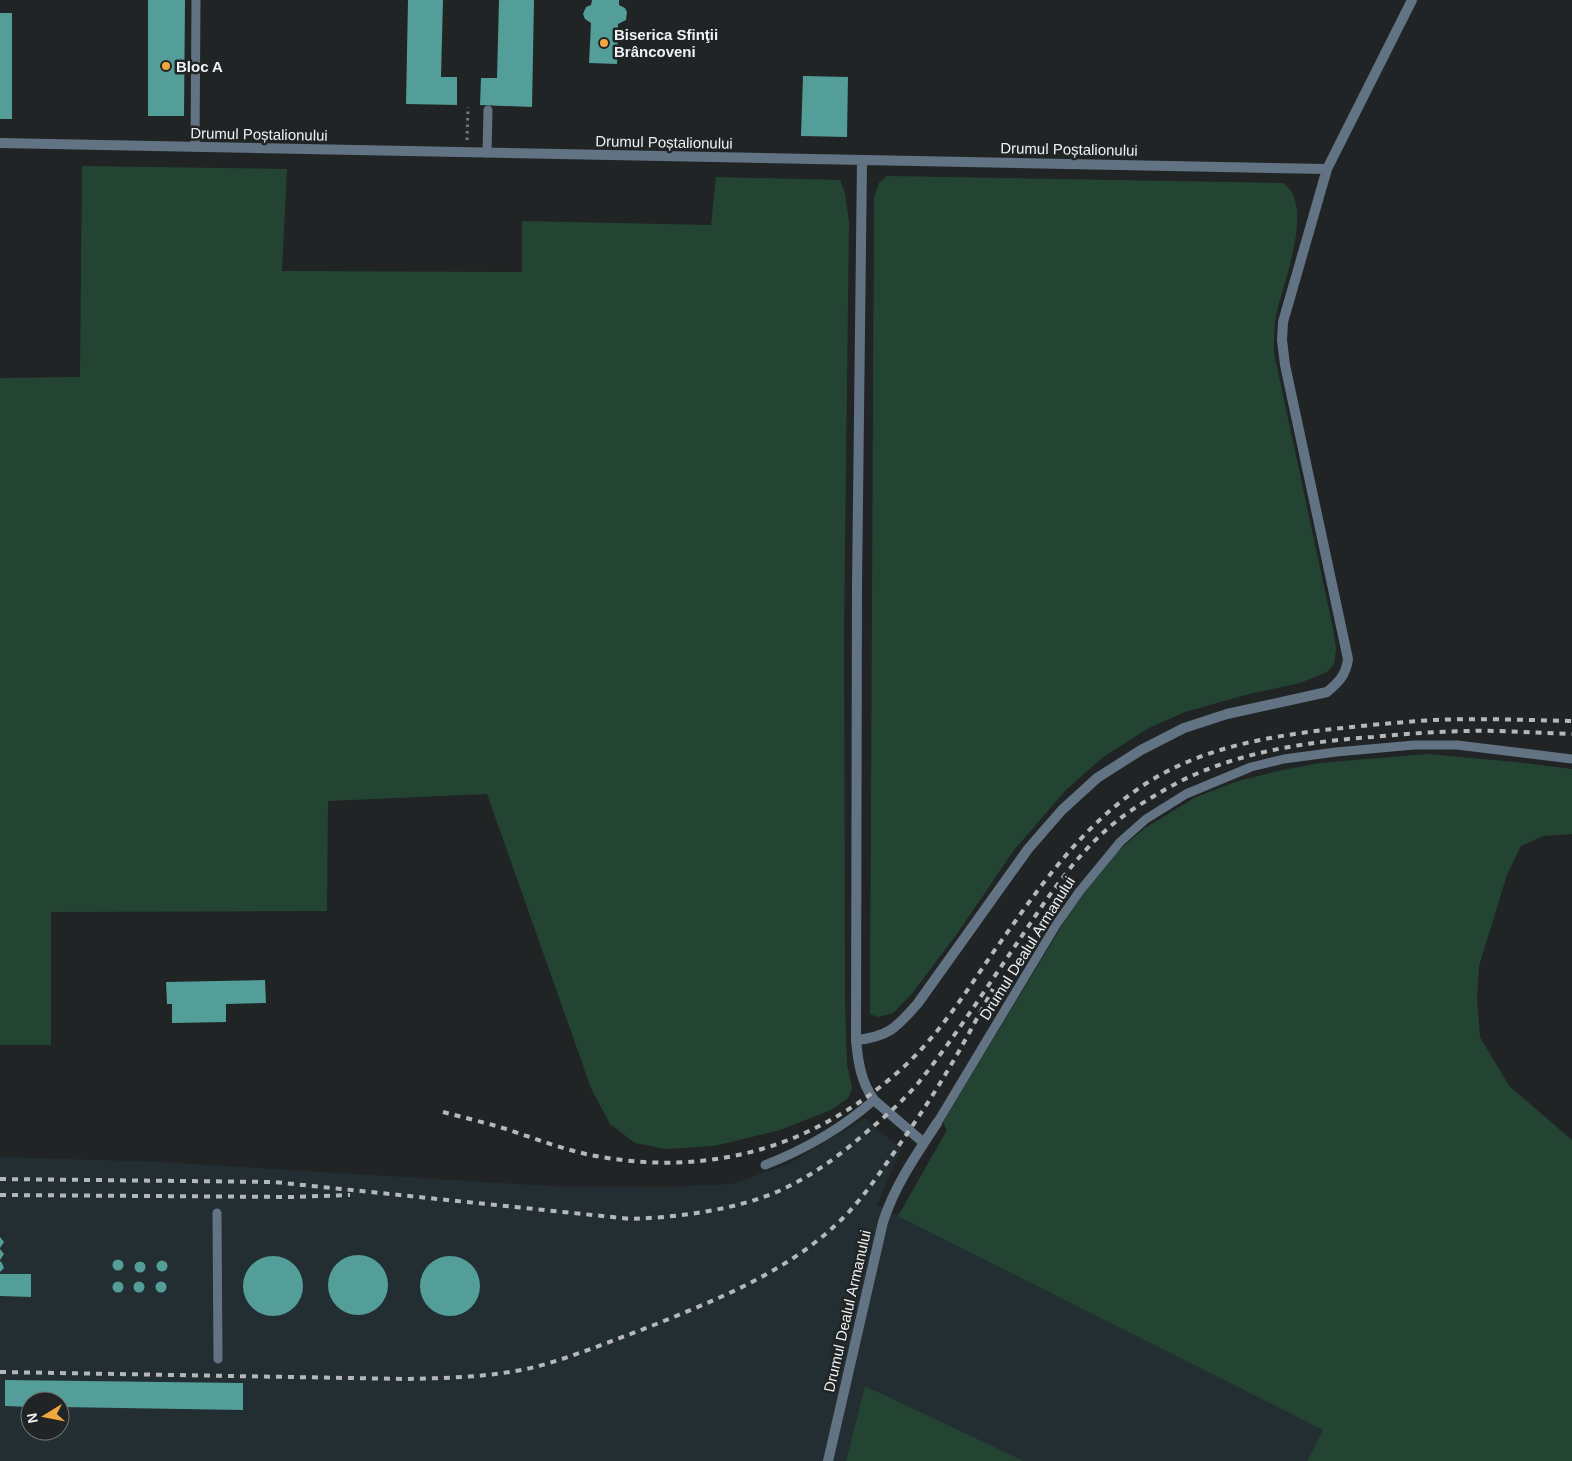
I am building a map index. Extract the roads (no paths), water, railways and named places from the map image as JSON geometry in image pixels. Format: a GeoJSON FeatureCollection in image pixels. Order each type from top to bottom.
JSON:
{"type":"FeatureCollection","features":[{"type":"Feature","properties":{"kind":"street"},"geometry":{"type":"LineString","coordinates":[[856,1040],[871,1039],[884,1035],[918,1003],[1028,849],[1062,810],[1097,778],[1141,750],[1184,728],[1227,714],[1327,692],[1339,682],[1346,671],[1348,659],[1285,365],[1282,340],[1283,322],[1327,169],[1412,0]]}},
{"type":"Feature","properties":{"kind":"street","name":"Drumul Poștalionului"},"geometry":{"type":"LineString","coordinates":[[0,143],[1327,169]]}},
{"type":"Feature","properties":{"kind":"street"},"geometry":{"type":"LineString","coordinates":[[862,160],[857,586],[856,1040],[866,1088],[874,1100],[924,1143]]}},
{"type":"Feature","properties":{"kind":"street","name":"Drumul Dealul Armanului"},"geometry":{"type":"LineString","coordinates":[[828,1461],[883,1222],[897,1186],[937,1123]]}},
{"type":"Feature","properties":{"kind":"lane"},"geometry":{"type":"LineString","coordinates":[[194,147],[196,0]]}},
{"type":"Feature","properties":{"kind":"lane"},"geometry":{"type":"LineString","coordinates":[[487,153],[488,110]]}},
{"type":"Feature","properties":{"kind":"lane","name":"Drumul Dealul Armanului"},"geometry":{"type":"LineString","coordinates":[[937,1123],[1056,925],[1078,892],[1120,842],[1146,819],[1186,794],[1251,767],[1284,759],[1336,752],[1414,745],[1457,745],[1572,759]]}},
{"type":"Feature","properties":{"kind":"lane"},"geometry":{"type":"LineString","coordinates":[[765,1165],[789,1156],[820,1140],[849,1121],[874,1100]]}},
{"type":"Feature","properties":{"kind":"lane"},"geometry":{"type":"LineString","coordinates":[[217,1213],[218,1359]]}},
{"type":"Feature","properties":{"kind":"railway"},"geometry":{"type":"LineString","coordinates":[[443,1112],[500,1127],[563,1148],[601,1157],[642,1162],[682,1162],[721,1158],[759,1150],[796,1137],[831,1120],[865,1098],[912,1059],[960,1001],[1027,905],[1065,857],[1106,814],[1155,778],[1216,751],[1280,736],[1435,720],[1572,721]]}},
{"type":"Feature","properties":{"kind":"railway"},"geometry":{"type":"LineString","coordinates":[[0,1179],[274,1182],[631,1219],[688,1214],[745,1203],[781,1190],[828,1163],[901,1101],[919,1082],[943,1051],[1043,905],[1078,858],[1118,820],[1161,792],[1185,779],[1237,759],[1318,742],[1451,731],[1572,734]]}},
{"type":"Feature","properties":{"kind":"railway"},"geometry":{"type":"LineString","coordinates":[[0,1372],[407,1379],[471,1376],[535,1367],[578,1354],[649,1327],[701,1306],[775,1269],[821,1238],[842,1219],[875,1179],[926,1105],[993,989]]}},
{"type":"Feature","properties":{"kind":"railway"},"geometry":{"type":"LineString","coordinates":[[0,1195],[293,1197],[350,1195]]}},
{"type":"Feature","properties":{"kind":"place","name":"Biserica Sfinţii Brâncoveni"},"geometry":{"type":"Point","coordinates":[604,43]}},
{"type":"Feature","properties":{"kind":"place","name":"Bloc A"},"geometry":{"type":"Point","coordinates":[166,66]}}]}
